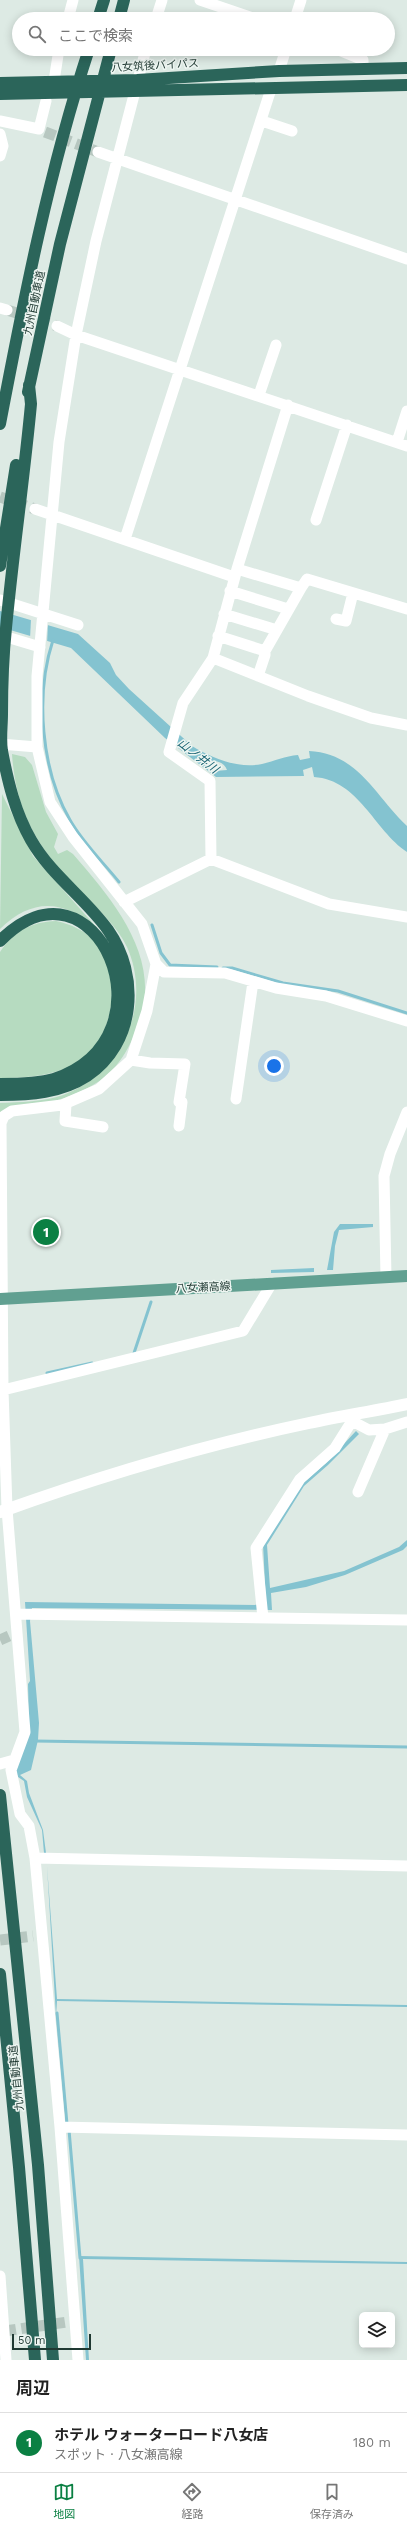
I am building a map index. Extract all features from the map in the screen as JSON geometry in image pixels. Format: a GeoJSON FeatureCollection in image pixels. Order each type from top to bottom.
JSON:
{"type":"FeatureCollection","features":[{"type":"Feature","properties":{"kind":"highway"},"geometry":{"type":"LineString","coordinates":[[100,12],[104,0]]}},
{"type":"Feature","properties":{"kind":"highway"},"geometry":{"type":"LineString","coordinates":[[121,12],[124,0]]}},
{"type":"Feature","properties":{"kind":"highway","name":"九州自動車道"},"geometry":{"type":"LineString","coordinates":[[0,424],[22,307],[72,105],[87,56]]}},
{"type":"Feature","properties":{"kind":"highway","name":"九州自動車道"},"geometry":{"type":"LineString","coordinates":[[0,566],[29,385],[60,244],[109,56]]}},
{"type":"Feature","properties":{"kind":"highway","name":"八女筑後バイパス"},"geometry":{"type":"LineString","coordinates":[[0,94],[136,85],[279,71],[407,68]]}},
{"type":"Feature","properties":{"kind":"highway","name":"八女筑後バイパス"},"geometry":{"type":"LineString","coordinates":[[0,83],[54,81],[271,89],[407,85]]}},
{"type":"Feature","properties":{"kind":"highway"},"geometry":{"type":"LineString","coordinates":[[0,1095],[26,1095],[50,1091],[87,1076],[113,1048],[122,1030],[129,1000],[129,988],[125,964],[108,930],[54,870],[31,841],[10,792],[1,746],[2,664],[30,417],[29,385]]}},
{"type":"Feature","properties":{"kind":"highway"},"geometry":{"type":"LineString","coordinates":[[0,941],[13,928],[27,919],[42,914],[74,918],[89,928],[100,940],[111,960],[117,982],[118,1002],[113,1024],[104,1043],[78,1068],[52,1080],[0,1084]]}},
{"type":"Feature","properties":{"kind":"highway","name":"九州自動車道"},"geometry":{"type":"LineString","coordinates":[[0,1795],[38,2165],[53,2360]]}},
{"type":"Feature","properties":{"kind":"highway","name":"九州自動車道"},"geometry":{"type":"LineString","coordinates":[[0,1974],[19,2167],[35,2360]]}},
{"type":"Feature","properties":{"kind":"main road","name":"八女瀬高線"},"geometry":{"type":"LineString","coordinates":[[2,1299],[407,1276]]}},
{"type":"Feature","properties":{"kind":"street"},"geometry":{"type":"LineString","coordinates":[[70,12],[73,0]]}},
{"type":"Feature","properties":{"kind":"street"},"geometry":{"type":"LineString","coordinates":[[158,12],[162,0]]}},
{"type":"Feature","properties":{"kind":"street"},"geometry":{"type":"LineString","coordinates":[[200,0],[235,12]]}},
{"type":"Feature","properties":{"kind":"street"},"geometry":{"type":"LineString","coordinates":[[297,12],[301,0]]}},
{"type":"Feature","properties":{"kind":"street"},"geometry":{"type":"LineString","coordinates":[[54,81],[58,56]]}},
{"type":"Feature","properties":{"kind":"street"},"geometry":{"type":"LineString","coordinates":[[144,56],[116,159],[76,335],[59,442],[51,514],[40,644],[37,747],[50,802],[73,837],[142,924],[156,964],[164,972],[225,973],[276,988],[326,996],[407,1021]]}},
{"type":"Feature","properties":{"kind":"street"},"geometry":{"type":"LineString","coordinates":[[279,71],[284,56]]}},
{"type":"Feature","properties":{"kind":"street"},"geometry":{"type":"LineString","coordinates":[[353,56],[363,60],[363,69]]}},
{"type":"Feature","properties":{"kind":"street"},"geometry":{"type":"LineString","coordinates":[[125,539],[262,121],[271,89]]}},
{"type":"Feature","properties":{"kind":"street"},"geometry":{"type":"LineString","coordinates":[[0,121],[42,131],[46,101]]}},
{"type":"Feature","properties":{"kind":"street"},"geometry":{"type":"LineString","coordinates":[[262,121],[292,131]]}},
{"type":"Feature","properties":{"kind":"street"},"geometry":{"type":"LineString","coordinates":[[0,134],[3,146],[0,156]]}},
{"type":"Feature","properties":{"kind":"street"},"geometry":{"type":"LineString","coordinates":[[98,152],[407,259]]}},
{"type":"Feature","properties":{"kind":"street"},"geometry":{"type":"LineString","coordinates":[[57,326],[76,335],[402,444],[407,411]]}},
{"type":"Feature","properties":{"kind":"street"},"geometry":{"type":"LineString","coordinates":[[259,395],[276,345]]}},
{"type":"Feature","properties":{"kind":"street"},"geometry":{"type":"LineString","coordinates":[[211,859],[210,781],[169,752],[170,746],[183,702],[212,658],[235,573],[288,405]]}},
{"type":"Feature","properties":{"kind":"street"},"geometry":{"type":"LineString","coordinates":[[316,520],[347,425]]}},
{"type":"Feature","properties":{"kind":"street"},"geometry":{"type":"LineString","coordinates":[[35,509],[235,573],[301,588]]}},
{"type":"Feature","properties":{"kind":"street"},"geometry":{"type":"LineString","coordinates":[[258,676],[265,651],[288,609],[307,579],[407,609]]}},
{"type":"Feature","properties":{"kind":"street"},"geometry":{"type":"LineString","coordinates":[[230,591],[288,609]]}},
{"type":"Feature","properties":{"kind":"street"},"geometry":{"type":"LineString","coordinates":[[336,618],[346,621],[353,593]]}},
{"type":"Feature","properties":{"kind":"street"},"geometry":{"type":"LineString","coordinates":[[0,600],[42,617],[78,625]]}},
{"type":"Feature","properties":{"kind":"street"},"geometry":{"type":"LineString","coordinates":[[224,614],[277,630]]}},
{"type":"Feature","properties":{"kind":"street"},"geometry":{"type":"LineString","coordinates":[[0,635],[40,644]]}},
{"type":"Feature","properties":{"kind":"street"},"geometry":{"type":"LineString","coordinates":[[218,636],[265,651]]}},
{"type":"Feature","properties":{"kind":"street"},"geometry":{"type":"LineString","coordinates":[[212,658],[371,718],[407,725]]}},
{"type":"Feature","properties":{"kind":"street"},"geometry":{"type":"LineString","coordinates":[[1,746],[37,747]]}},
{"type":"Feature","properties":{"kind":"street"},"geometry":{"type":"LineString","coordinates":[[124,902],[211,859],[329,904],[407,917]]}},
{"type":"Feature","properties":{"kind":"street"},"geometry":{"type":"LineString","coordinates":[[78,2360],[60,2127],[37,1935],[35,1858],[29,1826],[20,1814],[13,1785],[12,1765],[25,1732],[13,1634],[16,1614],[4,1511],[1,1123],[4,1116],[12,1111],[66,1104],[99,1089],[131,1060],[147,1011],[156,964]]}},
{"type":"Feature","properties":{"kind":"street"},"geometry":{"type":"LineString","coordinates":[[236,1099],[253,982]]}},
{"type":"Feature","properties":{"kind":"street"},"geometry":{"type":"LineString","coordinates":[[131,1060],[150,1063],[185,1064],[179,1102],[182,1102],[179,1126]]}},
{"type":"Feature","properties":{"kind":"street"},"geometry":{"type":"LineString","coordinates":[[66,1104],[66,1121],[103,1127]]}},
{"type":"Feature","properties":{"kind":"street"},"geometry":{"type":"LineString","coordinates":[[386,1277],[384,1176],[390,1154],[407,1112]]}},
{"type":"Feature","properties":{"kind":"street"},"geometry":{"type":"LineString","coordinates":[[3,1390],[243,1331],[272,1283]]}},
{"type":"Feature","properties":{"kind":"street"},"geometry":{"type":"LineString","coordinates":[[4,1511],[71,1487],[196,1451],[309,1423],[351,1418],[407,1404]]}},
{"type":"Feature","properties":{"kind":"street"},"geometry":{"type":"LineString","coordinates":[[351,1418],[369,1430],[385,1429],[407,1422]]}},
{"type":"Feature","properties":{"kind":"street"},"geometry":{"type":"LineString","coordinates":[[263,1612],[256,1548],[300,1479],[335,1448],[351,1418]]}},
{"type":"Feature","properties":{"kind":"street"},"geometry":{"type":"LineString","coordinates":[[358,1492],[385,1429]]}},
{"type":"Feature","properties":{"kind":"street"},"geometry":{"type":"LineString","coordinates":[[16,1614],[263,1612],[407,1620]]}},
{"type":"Feature","properties":{"kind":"street"},"geometry":{"type":"LineString","coordinates":[[0,1764],[12,1765]]}},
{"type":"Feature","properties":{"kind":"street"},"geometry":{"type":"LineString","coordinates":[[2,1825],[20,1814]]}},
{"type":"Feature","properties":{"kind":"street"},"geometry":{"type":"LineString","coordinates":[[35,1858],[407,1866]]}},
{"type":"Feature","properties":{"kind":"street"},"geometry":{"type":"LineString","coordinates":[[60,2127],[407,2135]]}},
{"type":"Feature","properties":{"kind":"street"},"geometry":{"type":"LineString","coordinates":[[0,2276],[6,2360]]}},
{"type":"Feature","properties":{"kind":"green space"},"geometry":{"type":"Polygon","coordinates":[[[12,754],[25,757],[32,765],[46,812],[58,834],[54,847],[58,854],[67,850],[73,854],[107,895],[121,916],[134,939],[142,963],[145,987],[142,1013],[132,1040],[125,1054],[111,1071],[93,1085],[71,1096],[0,1114],[0,1103],[40,1100],[63,1095],[84,1085],[102,1071],[116,1054],[127,1034],[134,1014],[136,992],[134,969],[123,939],[107,918],[54,862],[42,847],[33,831],[19,796],[14,776],[12,754]]]}},
{"type":"Feature","properties":{"kind":"green space"},"geometry":{"type":"Polygon","coordinates":[[[2,794],[33,856],[98,929],[73,912],[49,906],[37,907],[24,911],[0,929],[2,794]]]}},
{"type":"Feature","properties":{"kind":"green space"},"geometry":{"type":"Polygon","coordinates":[[[56,921],[72,926],[88,935],[96,943],[104,958],[110,974],[112,991],[111,1008],[106,1025],[99,1040],[88,1053],[75,1064],[48,1074],[19,1078],[0,1078],[0,952],[11,938],[24,929],[39,923],[56,921]]]}},
{"type":"Feature","properties":{"kind":"water","name":"山ノ井川"},"geometry":{"type":"Polygon","coordinates":[[[0,611],[78,634],[110,663],[116,675],[129,689],[192,746],[208,755],[234,764],[243,765],[262,764],[284,757],[298,755],[300,760],[310,758],[309,751],[326,754],[341,759],[365,778],[407,826],[407,852],[395,843],[354,796],[343,787],[330,780],[314,777],[312,767],[303,770],[304,776],[216,777],[165,738],[71,648],[0,627],[0,611]],[[206,761],[215,771],[227,770],[221,763],[206,761]]]}},
{"type":"Feature","properties":{"kind":"water"},"geometry":{"type":"Polygon","coordinates":[[[340,1224],[373,1224],[373,1227],[339,1230],[335,1246],[333,1270],[327,1270],[334,1232],[340,1224]]]}},
{"type":"Feature","properties":{"kind":"water"},"geometry":{"type":"Polygon","coordinates":[[[314,1268],[314,1272],[271,1273],[271,1270],[314,1268]]]}},
{"type":"Feature","properties":{"kind":"water"},"geometry":{"type":"Polygon","coordinates":[[[356,1431],[359,1434],[328,1465],[304,1486],[267,1545],[270,1588],[344,1571],[399,1547],[407,1540],[407,1546],[403,1550],[345,1575],[306,1587],[271,1593],[272,1610],[32,1608],[30,1621],[39,1723],[38,1740],[31,1770],[20,1775],[27,1781],[29,1793],[43,1830],[46,1853],[44,1853],[42,1830],[27,1797],[24,1781],[18,1777],[15,1770],[29,1726],[28,1684],[30,1681],[25,1602],[266,1605],[263,1544],[302,1484],[326,1463],[356,1431]]]}},
{"type":"Feature","properties":{"kind":"water"},"geometry":{"type":"Polygon","coordinates":[[[47,1866],[57,1999],[407,2005],[407,2007],[57,2001],[56,2016],[47,1866]]]}},
{"type":"Feature","properties":{"kind":"water"},"geometry":{"type":"Polygon","coordinates":[[[79,2256],[407,2262],[407,2264],[83,2259],[89,2360],[86,2360],[79,2256]]]}},
{"type":"Feature","properties":{"kind":"pier"},"geometry":{"type":"Polygon","coordinates":[[[31,619],[48,623],[47,644],[30,639],[31,619]]]}},
{"type":"Feature","properties":{"kind":"waterway"},"geometry":{"type":"LineString","coordinates":[[53,640],[47,661],[43,708],[47,756],[53,779],[60,800],[75,828],[119,882]]}},
{"type":"Feature","properties":{"kind":"waterway"},"geometry":{"type":"LineString","coordinates":[[152,925],[161,953],[170,965],[217,967]]}},
{"type":"Feature","properties":{"kind":"waterway"},"geometry":{"type":"LineString","coordinates":[[223,968],[232,968],[283,983],[338,991],[407,1013]]}},
{"type":"Feature","properties":{"kind":"waterway"},"geometry":{"type":"LineString","coordinates":[[134,1353],[151,1302]]}},
{"type":"Feature","properties":{"kind":"waterway"},"geometry":{"type":"LineString","coordinates":[[47,1373],[92,1363]]}},
{"type":"Feature","properties":{"kind":"waterway"},"geometry":{"type":"LineString","coordinates":[[35,1741],[407,1747]]}},
{"type":"Feature","properties":{"kind":"waterway"},"geometry":{"type":"LineString","coordinates":[[57,2013],[67,2124]]}},
{"type":"Feature","properties":{"kind":"waterway"},"geometry":{"type":"LineString","coordinates":[[69,2130],[80,2258]]}},
{"type":"Feature","properties":{"kind":"tunnel"},"geometry":{"type":"LineString","coordinates":[[45,132],[98,152]]}},
{"type":"Feature","properties":{"kind":"tunnel"},"geometry":{"type":"LineString","coordinates":[[7,310],[57,326]]}},
{"type":"Feature","properties":{"kind":"tunnel"},"geometry":{"type":"LineString","coordinates":[[0,497],[35,509]]}},
{"type":"Feature","properties":{"kind":"tunnel"},"geometry":{"type":"LineString","coordinates":[[0,1640],[9,1636]]}},
{"type":"Feature","properties":{"kind":"tunnel"},"geometry":{"type":"LineString","coordinates":[[0,1940],[33,1936]]}},
{"type":"Feature","properties":{"kind":"tunnel"},"geometry":{"type":"LineString","coordinates":[[5,2331],[74,2321]]}},
{"type":"Feature","properties":{"kind":"place","name":"ホテル ウォーターロード八女店"},"geometry":{"type":"Point","coordinates":[46,1232]}}]}
